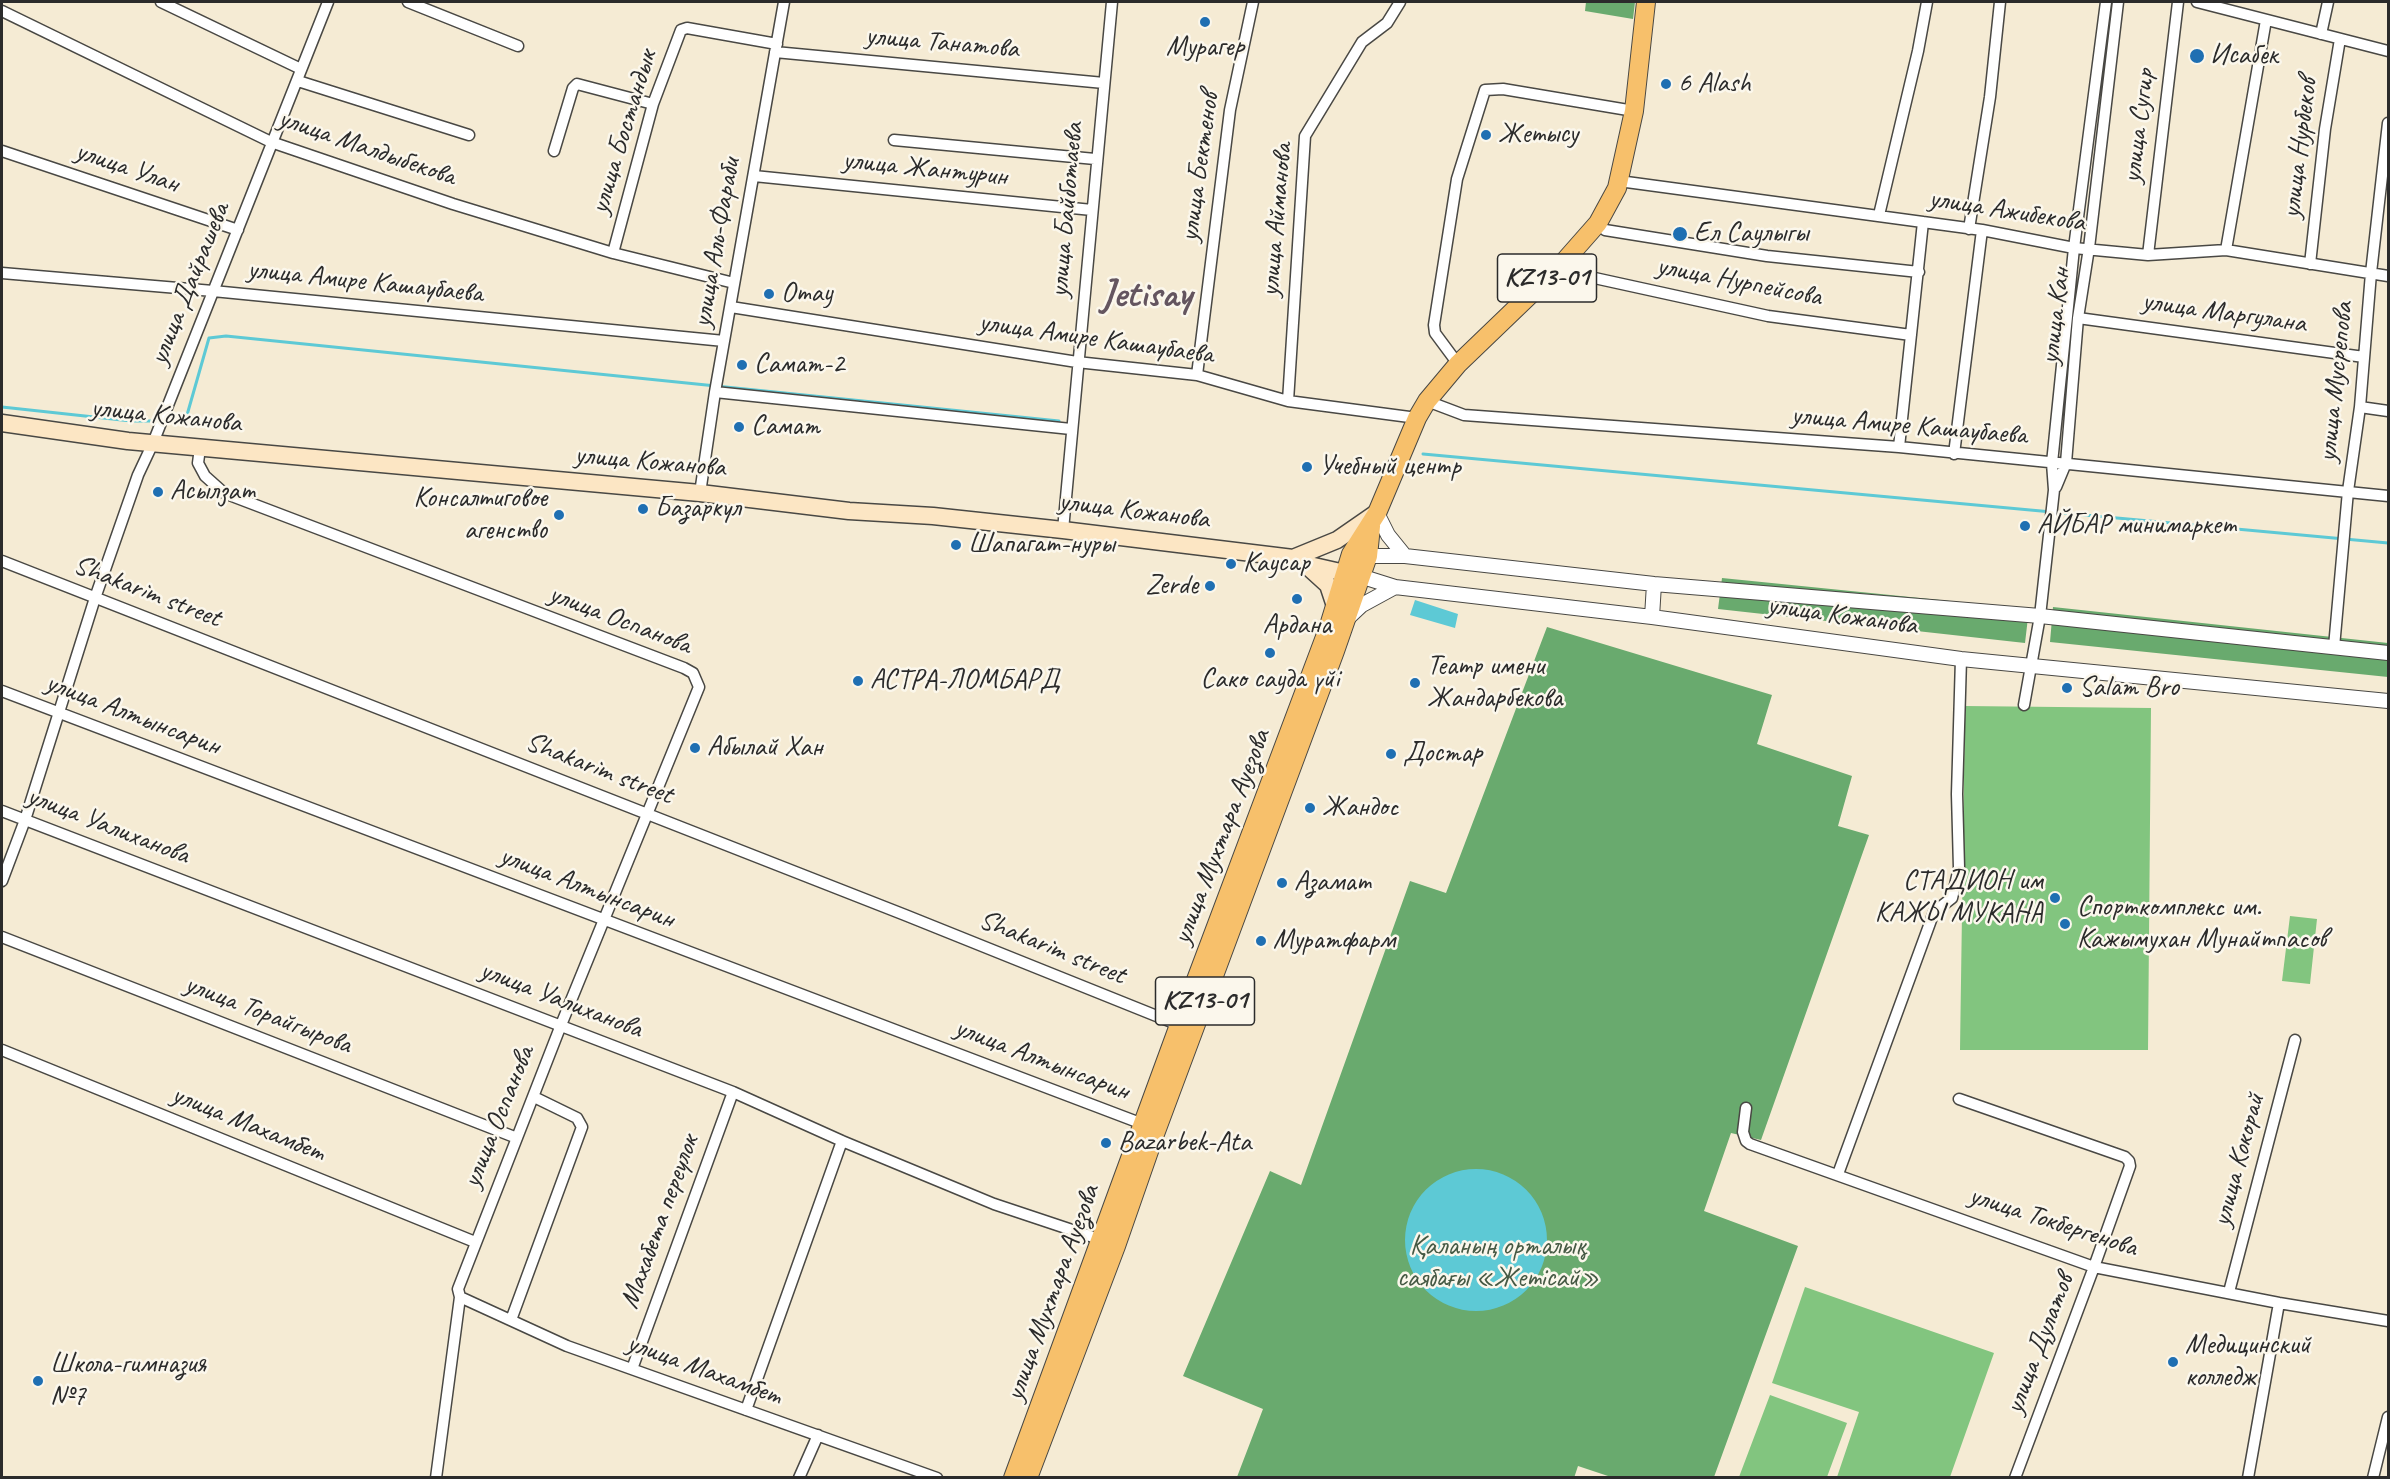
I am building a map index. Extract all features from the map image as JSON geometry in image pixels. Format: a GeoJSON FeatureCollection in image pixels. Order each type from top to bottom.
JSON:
{"type":"FeatureCollection","features":[{"type":"Feature","properties":{"kind":"main road","name":"улица Мухтара Ауезова"},"geometry":{"type":"LineString","coordinates":[[1150,1126],[1179,1025],[1340,613],[1374,517],[1417,418],[1426,401],[1458,364],[1561,265],[1598,223],[1619,181],[1634,111],[1646,2]]}},
{"type":"Feature","properties":{"kind":"main road","name":"улица Кожанова"},"geometry":{"type":"LineString","coordinates":[[2,423],[200,448],[700,493],[849,511],[933,516],[1063,530],[1299,561],[1352,575]]}},
{"type":"Feature","properties":{"kind":"main road"},"geometry":{"type":"LineString","coordinates":[[1316,549],[1337,540],[1374,517]]}},
{"type":"Feature","properties":{"kind":"main road","name":"улица Кожанова"},"geometry":{"type":"LineString","coordinates":[[1299,561],[1316,549],[1360,555]]}},
{"type":"Feature","properties":{"kind":"main road"},"geometry":{"type":"LineString","coordinates":[[1299,561],[1328,585],[1340,613]]}},
{"type":"Feature","properties":{"kind":"main road","name":"улица Мухтара Ауезова"},"geometry":{"type":"LineString","coordinates":[[1028,1478],[1150,1126],[1335,651],[1340,613]]}},
{"type":"Feature","properties":{"kind":"main road","name":"улица Мухтара Ауезова"},"geometry":{"type":"LineString","coordinates":[[1013,1478],[1109,1243]]}},
{"type":"Feature","properties":{"kind":"street"},"geometry":{"type":"LineString","coordinates":[[161,2],[301,69]]}},
{"type":"Feature","properties":{"kind":"street","name":"улица Дайрашева"},"geometry":{"type":"LineString","coordinates":[[2,881],[25,820],[95,598],[138,475],[153,443],[328,2]]}},
{"type":"Feature","properties":{"kind":"street"},"geometry":{"type":"LineString","coordinates":[[408,2],[518,46]]}},
{"type":"Feature","properties":{"kind":"street","name":"улица Аль-Фараби"},"geometry":{"type":"LineString","coordinates":[[700,493],[715,392],[784,2]]}},
{"type":"Feature","properties":{"kind":"street","name":"улица Байботаева"},"geometry":{"type":"LineString","coordinates":[[1063,530],[1095,159],[1112,2]]}},
{"type":"Feature","properties":{"kind":"street","name":"улица Бектенов"},"geometry":{"type":"LineString","coordinates":[[1197,375],[1230,110],[1253,2]]}},
{"type":"Feature","properties":{"kind":"street","name":"улица Айманова"},"geometry":{"type":"LineString","coordinates":[[1288,401],[1305,136],[1362,42],[1387,24],[1400,2]]}},
{"type":"Feature","properties":{"kind":"street"},"geometry":{"type":"LineString","coordinates":[[1879,215],[1918,51],[1927,2]]}},
{"type":"Feature","properties":{"kind":"street"},"geometry":{"type":"LineString","coordinates":[[1969,229],[1990,97],[2000,2]]}},
{"type":"Feature","properties":{"kind":"street","name":"улица Кан"},"geometry":{"type":"LineString","coordinates":[[2025,705],[2040,616],[2054,490],[2052,463],[2074,248],[2106,2]]}},
{"type":"Feature","properties":{"kind":"street","name":"улица Кан"},"geometry":{"type":"LineString","coordinates":[[2054,490],[2066,463],[2078,318],[2089,248],[2118,2]]}},
{"type":"Feature","properties":{"kind":"street","name":"улица Сугир"},"geometry":{"type":"LineString","coordinates":[[2148,255],[2178,2]]}},
{"type":"Feature","properties":{"kind":"street"},"geometry":{"type":"LineString","coordinates":[[2198,2],[2388,51]]}},
{"type":"Feature","properties":{"kind":"street"},"geometry":{"type":"LineString","coordinates":[[2321,34],[2328,2]]}},
{"type":"Feature","properties":{"kind":"street","name":"улица Малдыбекова"},"geometry":{"type":"LineString","coordinates":[[2,11],[271,142],[453,204],[613,253],[734,283]]}},
{"type":"Feature","properties":{"kind":"street"},"geometry":{"type":"LineString","coordinates":[[2226,250],[2265,20]]}},
{"type":"Feature","properties":{"kind":"street","name":"улица Танатова"},"geometry":{"type":"LineString","coordinates":[[687,28],[776,48],[1104,83]]}},
{"type":"Feature","properties":{"kind":"street","name":"улица Бостандык"},"geometry":{"type":"LineString","coordinates":[[613,253],[653,104],[681,30],[687,28]]}},
{"type":"Feature","properties":{"kind":"street","name":"улица Нурбеков"},"geometry":{"type":"LineString","coordinates":[[2310,264],[2325,129],[2340,39]]}},
{"type":"Feature","properties":{"kind":"street"},"geometry":{"type":"LineString","coordinates":[[297,81],[469,135]]}},
{"type":"Feature","properties":{"kind":"street"},"geometry":{"type":"LineString","coordinates":[[554,151],[573,88],[577,84],[653,104]]}},
{"type":"Feature","properties":{"kind":"street"},"geometry":{"type":"LineString","coordinates":[[1458,364],[1435,333],[1434,325],[1457,179],[1485,90],[1503,89],[1634,111]]}},
{"type":"Feature","properties":{"kind":"street","name":"улица Мусрепова"},"geometry":{"type":"LineString","coordinates":[[2334,647],[2348,491],[2360,407],[2371,273],[2385,200],[2388,123]]}},
{"type":"Feature","properties":{"kind":"street"},"geometry":{"type":"LineString","coordinates":[[894,140],[1095,159]]}},
{"type":"Feature","properties":{"kind":"street","name":"улица Улан"},"geometry":{"type":"LineString","coordinates":[[2,151],[238,230]]}},
{"type":"Feature","properties":{"kind":"street","name":"улица Жантурин"},"geometry":{"type":"LineString","coordinates":[[754,176],[1092,210]]}},
{"type":"Feature","properties":{"kind":"street","name":"улица Ажибекова"},"geometry":{"type":"LineString","coordinates":[[1619,181],[1982,230],[2074,248],[2148,255],[2226,250],[2388,276]]}},
{"type":"Feature","properties":{"kind":"street"},"geometry":{"type":"LineString","coordinates":[[1899,447],[1923,222]]}},
{"type":"Feature","properties":{"kind":"street"},"geometry":{"type":"LineString","coordinates":[[1598,223],[1605,230],[1767,256],[1919,272]]}},
{"type":"Feature","properties":{"kind":"street"},"geometry":{"type":"LineString","coordinates":[[1954,454],[1982,230]]}},
{"type":"Feature","properties":{"kind":"street","name":"улица Нурпейсова"},"geometry":{"type":"LineString","coordinates":[[1561,265],[1590,278],[1768,316],[1911,335]]}},
{"type":"Feature","properties":{"kind":"street","name":"улица Амире Кашаубаева"},"geometry":{"type":"LineString","coordinates":[[2,273],[213,291],[724,341]]}},
{"type":"Feature","properties":{"kind":"street","name":"улица Амире Кашаубаева"},"geometry":{"type":"LineString","coordinates":[[731,307],[1077,362],[1197,375],[1288,401],[1417,418]]}},
{"type":"Feature","properties":{"kind":"street","name":"улица Маргулана"},"geometry":{"type":"LineString","coordinates":[[2078,318],[2364,357]]}},
{"type":"Feature","properties":{"kind":"street"},"geometry":{"type":"LineString","coordinates":[[715,392],[1071,429]]}},
{"type":"Feature","properties":{"kind":"street","name":"улица Амире Кашаубаева"},"geometry":{"type":"LineString","coordinates":[[1426,401],[1464,415],[1899,447],[2388,496]]}},
{"type":"Feature","properties":{"kind":"street"},"geometry":{"type":"LineString","coordinates":[[2360,407],[2388,411]]}},
{"type":"Feature","properties":{"kind":"street","name":"улица Оспанова"},"geometry":{"type":"LineString","coordinates":[[200,448],[198,463],[205,476],[224,493],[693,673],[699,687],[561,1025],[458,1290],[460,1297],[436,1478]]}},
{"type":"Feature","properties":{"kind":"street"},"geometry":{"type":"LineString","coordinates":[[1374,517],[1405,556]]}},
{"type":"Feature","properties":{"kind":"street","name":"улица Кожанова"},"geometry":{"type":"LineString","coordinates":[[1360,555],[1405,556],[1654,584],[2040,616],[2388,653]]}},
{"type":"Feature","properties":{"kind":"street","name":"Shakarim street"},"geometry":{"type":"LineString","coordinates":[[2,561],[1179,1025]]}},
{"type":"Feature","properties":{"kind":"street","name":"улица Кожанова"},"geometry":{"type":"LineString","coordinates":[[1352,575],[1395,587],[1652,617],[1961,659],[2388,701]]}},
{"type":"Feature","properties":{"kind":"street"},"geometry":{"type":"LineString","coordinates":[[1652,617],[1654,584]]}},
{"type":"Feature","properties":{"kind":"street"},"geometry":{"type":"LineString","coordinates":[[1340,613],[1362,605],[1395,587]]}},
{"type":"Feature","properties":{"kind":"street"},"geometry":{"type":"LineString","coordinates":[[1838,1174],[1934,912],[1952,898],[1959,868],[1957,794],[1961,659]]}},
{"type":"Feature","properties":{"kind":"street","name":"улица Алтынсарин"},"geometry":{"type":"LineString","coordinates":[[2,691],[1150,1126]]}},
{"type":"Feature","properties":{"kind":"street","name":"улица Уалиханова"},"geometry":{"type":"LineString","coordinates":[[2,811],[733,1092],[842,1141],[994,1204],[1109,1243]]}},
{"type":"Feature","properties":{"kind":"street","name":"улица Торайгырова"},"geometry":{"type":"LineString","coordinates":[[2,937],[517,1138]]}},
{"type":"Feature","properties":{"kind":"street","name":"улица Кокорай"},"geometry":{"type":"LineString","coordinates":[[2229,1292],[2295,1040]]}},
{"type":"Feature","properties":{"kind":"street","name":"улица Махамбет"},"geometry":{"type":"LineString","coordinates":[[2,1050],[476,1242]]}},
{"type":"Feature","properties":{"kind":"street","name":"Махабета переулок"},"geometry":{"type":"LineString","coordinates":[[632,1369],[733,1092]]}},
{"type":"Feature","properties":{"kind":"street"},"geometry":{"type":"LineString","coordinates":[[511,1320],[582,1127],[577,1118],[534,1097]]}},
{"type":"Feature","properties":{"kind":"street","name":"улица Дулатов"},"geometry":{"type":"LineString","coordinates":[[1959,1099],[2125,1157],[2130,1167],[2015,1478]]}},
{"type":"Feature","properties":{"kind":"street","name":"улица Токбергенова"},"geometry":{"type":"LineString","coordinates":[[1746,1108],[1743,1124],[1746,1141],[2094,1267],[2278,1303],[2388,1321]]}},
{"type":"Feature","properties":{"kind":"street"},"geometry":{"type":"LineString","coordinates":[[746,1410],[842,1141]]}},
{"type":"Feature","properties":{"kind":"street","name":"улица Махамбет"},"geometry":{"type":"LineString","coordinates":[[460,1297],[567,1346],[937,1478]]}},
{"type":"Feature","properties":{"kind":"street"},"geometry":{"type":"LineString","coordinates":[[2248,1478],[2278,1303]]}},
{"type":"Feature","properties":{"kind":"street"},"geometry":{"type":"LineString","coordinates":[[2373,1478],[2388,1417]]}},
{"type":"Feature","properties":{"kind":"street"},"geometry":{"type":"LineString","coordinates":[[799,1478],[818,1435]]}},
{"type":"Feature","properties":{"kind":"green space"},"geometry":{"type":"Polygon","coordinates":[[[1586,2],[1635,2],[1633,19],[1585,11],[1586,2]]]}},
{"type":"Feature","properties":{"kind":"green space"},"geometry":{"type":"Polygon","coordinates":[[[1722,578],[2029,609],[2025,643],[1718,609],[1722,578]]]}},
{"type":"Feature","properties":{"kind":"green space"},"geometry":{"type":"Polygon","coordinates":[[[2053,607],[2388,643],[2388,677],[2050,642],[2053,607]]]}},
{"type":"Feature","properties":{"kind":"green space","name":"Қаланың орталық саябағы «Жетісай»"},"geometry":{"type":"Polygon","coordinates":[[[1547,627],[1772,695],[1757,744],[1852,776],[1838,826],[1869,835],[1761,1140],[1731,1133],[1704,1211],[1798,1246],[1714,1477],[1611,1477],[1578,1466],[1574,1478],[1237,1477],[1263,1409],[1183,1376],[1270,1171],[1301,1185],[1410,881],[1446,893],[1547,627]]]}},
{"type":"Feature","properties":{"kind":"green space"},"geometry":{"type":"Polygon","coordinates":[[[1965,706],[2151,708],[2148,1050],[1960,1050],[1965,706]]]}},
{"type":"Feature","properties":{"kind":"green space"},"geometry":{"type":"Polygon","coordinates":[[[2290,916],[2317,919],[2310,984],[2282,981],[2290,916]]]}},
{"type":"Feature","properties":{"kind":"green space"},"geometry":{"type":"Polygon","coordinates":[[[1805,1287],[1994,1353],[1950,1477],[1837,1477],[1859,1412],[1772,1383],[1805,1287]]]}},
{"type":"Feature","properties":{"kind":"green space"},"geometry":{"type":"Polygon","coordinates":[[[1770,1395],[1847,1423],[1827,1477],[1739,1477],[1770,1395]]]}},
{"type":"Feature","properties":{"kind":"water"},"geometry":{"type":"Polygon","coordinates":[[[1415,600],[1458,614],[1455,628],[1410,615],[1415,600]]]}},
{"type":"Feature","properties":{"kind":"water"},"geometry":{"type":"Polygon","coordinates":[[[1476,1169],[1503,1174],[1526,1190],[1542,1213],[1547,1240],[1542,1267],[1526,1290],[1503,1306],[1476,1311],[1449,1306],[1426,1290],[1410,1267],[1405,1240],[1410,1213],[1426,1190],[1449,1174],[1476,1169]]]}},
{"type":"Feature","properties":{"kind":"waterway"},"geometry":{"type":"LineString","coordinates":[[164,419],[187,415],[209,338],[226,336],[1059,421]]}},
{"type":"Feature","properties":{"kind":"waterway"},"geometry":{"type":"LineString","coordinates":[[2,407],[131,421],[158,421]]}},
{"type":"Feature","properties":{"kind":"waterway"},"geometry":{"type":"LineString","coordinates":[[1423,454],[2388,543]]}},
{"type":"Feature","properties":{"kind":"place","name":"Мурагер"},"geometry":{"type":"Point","coordinates":[1205,22]}},
{"type":"Feature","properties":{"kind":"place","name":"Иcабек"},"geometry":{"type":"Point","coordinates":[2197,56]}},
{"type":"Feature","properties":{"kind":"place","name":"6 Alash"},"geometry":{"type":"Point","coordinates":[1666,84]}},
{"type":"Feature","properties":{"kind":"place","name":"Жетысу"},"geometry":{"type":"Point","coordinates":[1486,135]}},
{"type":"Feature","properties":{"kind":"place","name":"Ел Саулыгы"},"geometry":{"type":"Point","coordinates":[1680,234]}},
{"type":"Feature","properties":{"kind":"place","name":"Отау"},"geometry":{"type":"Point","coordinates":[769,294]}},
{"type":"Feature","properties":{"kind":"place","name":"Самат-2"},"geometry":{"type":"Point","coordinates":[742,365]}},
{"type":"Feature","properties":{"kind":"place","name":"Самат"},"geometry":{"type":"Point","coordinates":[739,427]}},
{"type":"Feature","properties":{"kind":"place","name":"Учебный центр"},"geometry":{"type":"Point","coordinates":[1307,467]}},
{"type":"Feature","properties":{"kind":"place","name":"Асылзат"},"geometry":{"type":"Point","coordinates":[158,492]}},
{"type":"Feature","properties":{"kind":"place","name":"Базаркул"},"geometry":{"type":"Point","coordinates":[643,509]}},
{"type":"Feature","properties":{"kind":"place","name":"Консалтиговое агенство"},"geometry":{"type":"Point","coordinates":[559,515]}},
{"type":"Feature","properties":{"kind":"place","name":"АЙБАР минимаркет"},"geometry":{"type":"Point","coordinates":[2025,526]}},
{"type":"Feature","properties":{"kind":"place","name":"Шапагат-нуры"},"geometry":{"type":"Point","coordinates":[956,545]}},
{"type":"Feature","properties":{"kind":"place","name":"Каусар"},"geometry":{"type":"Point","coordinates":[1231,564]}},
{"type":"Feature","properties":{"kind":"place","name":"Zerde"},"geometry":{"type":"Point","coordinates":[1210,586]}},
{"type":"Feature","properties":{"kind":"place","name":"Ардана"},"geometry":{"type":"Point","coordinates":[1297,599]}},
{"type":"Feature","properties":{"kind":"place","name":"Сако сауда үйі"},"geometry":{"type":"Point","coordinates":[1270,653]}},
{"type":"Feature","properties":{"kind":"place","name":"АСТРА-ЛОМБАРД"},"geometry":{"type":"Point","coordinates":[858,681]}},
{"type":"Feature","properties":{"kind":"place","name":"Театр имени Жандарбекова"},"geometry":{"type":"Point","coordinates":[1415,683]}},
{"type":"Feature","properties":{"kind":"place","name":"Salam Bro"},"geometry":{"type":"Point","coordinates":[2067,688]}},
{"type":"Feature","properties":{"kind":"place","name":"Абылай Хан"},"geometry":{"type":"Point","coordinates":[695,748]}},
{"type":"Feature","properties":{"kind":"place","name":"Достар"},"geometry":{"type":"Point","coordinates":[1391,754]}},
{"type":"Feature","properties":{"kind":"place","name":"Жандос"},"geometry":{"type":"Point","coordinates":[1310,808]}},
{"type":"Feature","properties":{"kind":"place","name":"Азамат"},"geometry":{"type":"Point","coordinates":[1282,883]}},
{"type":"Feature","properties":{"kind":"place","name":"СТАДИОН им КАЖЫ МУКАНА"},"geometry":{"type":"Point","coordinates":[2055,898]}},
{"type":"Feature","properties":{"kind":"place","name":"Спорткомплекс им. Кажымухан Мунайтпасов"},"geometry":{"type":"Point","coordinates":[2065,924]}},
{"type":"Feature","properties":{"kind":"place","name":"Муратфарм"},"geometry":{"type":"Point","coordinates":[1261,941]}},
{"type":"Feature","properties":{"kind":"place","name":"Bazarbek-Ata"},"geometry":{"type":"Point","coordinates":[1106,1143]}},
{"type":"Feature","properties":{"kind":"place","name":"Медицинский колледж"},"geometry":{"type":"Point","coordinates":[2173,1362]}},
{"type":"Feature","properties":{"kind":"place","name":"Школа-гимназия №7"},"geometry":{"type":"Point","coordinates":[38,1381]}},
{"type":"Feature","properties":{"kind":"district","name":"Jetisay"},"geometry":{"type":"Point","coordinates":[1146,296]}}]}
